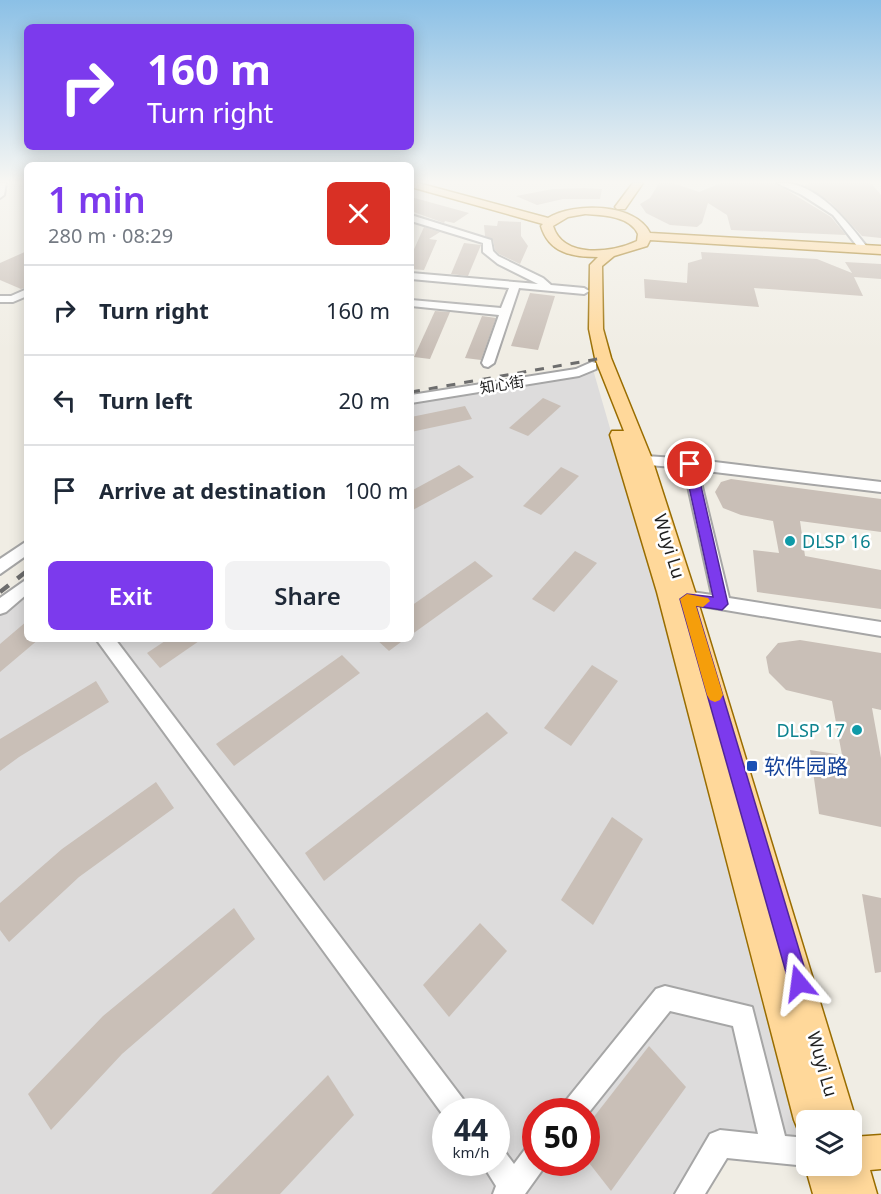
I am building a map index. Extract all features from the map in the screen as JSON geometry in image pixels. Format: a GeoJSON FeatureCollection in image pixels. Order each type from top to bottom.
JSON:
{"type":"FeatureCollection","features":[{"type":"Feature","properties":{"kind":"main road"},"geometry":{"type":"LineString","coordinates":[[551,239],[553,242],[581,253],[609,255],[635,248],[643,243],[645,239]]}},
{"type":"Feature","properties":{"kind":"main road"},"geometry":{"type":"LineString","coordinates":[[692,239],[881,250]]}},
{"type":"Feature","properties":{"kind":"main road","name":"Wuyi Lu"},"geometry":{"type":"LineString","coordinates":[[581,253],[585,258],[583,329],[592,366],[636,460]]}},
{"type":"Feature","properties":{"kind":"main road","name":"Wuyi Lu"},"geometry":{"type":"LineString","coordinates":[[609,255],[596,265],[596,329],[836,1110]]}},
{"type":"Feature","properties":{"kind":"main road","name":"Wuyi Lu"},"geometry":{"type":"LineString","coordinates":[[677,596],[808,1110]]}},
{"type":"Feature","properties":{"kind":"main road"},"geometry":{"type":"LineString","coordinates":[[862,1153],[881,1152]]}},
{"type":"Feature","properties":{"kind":"main road"},"geometry":{"type":"LineString","coordinates":[[826,1176],[831,1194]]}},
{"type":"Feature","properties":{"kind":"main road"},"geometry":{"type":"LineString","coordinates":[[854,1176],[859,1194]]}},
{"type":"Feature","properties":{"kind":"street"},"geometry":{"type":"LineString","coordinates":[[481,239],[488,242],[488,252],[496,261],[538,278],[549,288]]}},
{"type":"Feature","properties":{"kind":"street"},"geometry":{"type":"LineString","coordinates":[[856,239],[864,249]]}},
{"type":"Feature","properties":{"kind":"street"},"geometry":{"type":"LineString","coordinates":[[414,276],[584,291]]}},
{"type":"Feature","properties":{"kind":"street"},"geometry":{"type":"LineString","coordinates":[[488,363],[515,284]]}},
{"type":"Feature","properties":{"kind":"street"},"geometry":{"type":"LineString","coordinates":[[0,299],[13,298],[24,293]]}},
{"type":"Feature","properties":{"kind":"street"},"geometry":{"type":"LineString","coordinates":[[414,303],[506,312]]}},
{"type":"Feature","properties":{"kind":"street","name":"知心街"},"geometry":{"type":"LineString","coordinates":[[414,399],[579,372],[592,366]]}},
{"type":"Feature","properties":{"kind":"street"},"geometry":{"type":"LineString","coordinates":[[636,460],[690,464],[881,487]]}},
{"type":"Feature","properties":{"kind":"street"},"geometry":{"type":"LineString","coordinates":[[690,464],[722,604]]}},
{"type":"Feature","properties":{"kind":"street"},"geometry":{"type":"LineString","coordinates":[[0,568],[24,549]]}},
{"type":"Feature","properties":{"kind":"street"},"geometry":{"type":"LineString","coordinates":[[0,607],[24,587]]}},
{"type":"Feature","properties":{"kind":"street"},"geometry":{"type":"LineString","coordinates":[[677,596],[881,628]]}},
{"type":"Feature","properties":{"kind":"street"},"geometry":{"type":"LineString","coordinates":[[107,642],[447,1098]]}},
{"type":"Feature","properties":{"kind":"street"},"geometry":{"type":"LineString","coordinates":[[584,1098],[664,998],[743,1016],[775,1150]]}},
{"type":"Feature","properties":{"kind":"street"},"geometry":{"type":"LineString","coordinates":[[689,1194],[720,1144],[796,1151]]}},
{"type":"Feature","properties":{"kind":"street"},"geometry":{"type":"LineString","coordinates":[[502,1176],[510,1190],[522,1175]]}},
{"type":"Feature","properties":{"kind":"shaded area"},"geometry":{"type":"Polygon","coordinates":[[[592,366],[807,1110],[796,1110],[796,1151],[720,1144],[689,1194],[0,1194],[0,615],[24,597],[24,642],[414,642],[414,401],[579,372],[592,366]]]}},
{"type":"Feature","properties":{"kind":"building"},"geometry":{"type":"Polygon","coordinates":[[[419,239],[437,240],[424,270],[414,269],[414,249],[419,239]]]}},
{"type":"Feature","properties":{"kind":"building"},"geometry":{"type":"Polygon","coordinates":[[[490,239],[523,239],[528,246],[520,264],[499,254],[495,250],[493,240],[490,239]]]}},
{"type":"Feature","properties":{"kind":"building"},"geometry":{"type":"Polygon","coordinates":[[[464,243],[481,245],[468,276],[451,274],[464,243]]]}},
{"type":"Feature","properties":{"kind":"building"},"geometry":{"type":"Polygon","coordinates":[[[24,252],[24,288],[21,289],[0,280],[0,263],[24,252]]]}},
{"type":"Feature","properties":{"kind":"building"},"geometry":{"type":"Polygon","coordinates":[[[701,252],[817,259],[852,273],[845,262],[881,264],[881,279],[854,277],[863,296],[754,288],[759,307],[645,298],[644,279],[687,283],[688,263],[702,259],[701,252]]]}},
{"type":"Feature","properties":{"kind":"building"},"geometry":{"type":"Polygon","coordinates":[[[530,293],[555,296],[538,350],[511,346],[530,293]]]}},
{"type":"Feature","properties":{"kind":"building"},"geometry":{"type":"Polygon","coordinates":[[[435,311],[450,312],[430,359],[414,357],[435,311]]]}},
{"type":"Feature","properties":{"kind":"building"},"geometry":{"type":"Polygon","coordinates":[[[482,316],[496,318],[481,360],[465,358],[482,316]]]}},
{"type":"Feature","properties":{"kind":"building"},"geometry":{"type":"Polygon","coordinates":[[[543,398],[561,406],[528,436],[509,428],[543,398]]]}},
{"type":"Feature","properties":{"kind":"building"},"geometry":{"type":"Polygon","coordinates":[[[465,406],[472,419],[414,431],[414,416],[465,406]]]}},
{"type":"Feature","properties":{"kind":"building"},"geometry":{"type":"Polygon","coordinates":[[[459,465],[474,477],[414,509],[414,489],[459,465]]]}},
{"type":"Feature","properties":{"kind":"building"},"geometry":{"type":"Polygon","coordinates":[[[561,467],[579,476],[541,515],[523,506],[561,467]]]}},
{"type":"Feature","properties":{"kind":"building","name":"DLSP 16"},"geometry":{"type":"Polygon","coordinates":[[[731,479],[881,499],[881,532],[800,521],[805,556],[881,570],[881,609],[757,592],[753,550],[779,553],[773,521],[741,515],[723,508],[715,492],[721,482],[731,479]]]}},
{"type":"Feature","properties":{"kind":"building"},"geometry":{"type":"Polygon","coordinates":[[[575,551],[597,563],[554,612],[532,599],[575,551]]]}},
{"type":"Feature","properties":{"kind":"building"},"geometry":{"type":"Polygon","coordinates":[[[475,561],[493,576],[414,633],[414,604],[475,561]]]}},
{"type":"Feature","properties":{"kind":"building"},"geometry":{"type":"Polygon","coordinates":[[[24,624],[24,642],[35,642],[0,672],[0,644],[24,624]]]}},
{"type":"Feature","properties":{"kind":"building","name":"DLSP 17"},"geometry":{"type":"Polygon","coordinates":[[[800,640],[881,653],[881,710],[872,708],[881,758],[881,827],[819,814],[810,750],[842,755],[832,701],[786,690],[769,673],[766,657],[778,643],[800,640]]]}},
{"type":"Feature","properties":{"kind":"building"},"geometry":{"type":"Polygon","coordinates":[[[164,642],[198,642],[160,668],[147,653],[164,642]]]}},
{"type":"Feature","properties":{"kind":"building"},"geometry":{"type":"Polygon","coordinates":[[[379,642],[401,642],[389,651],[379,642]]]}},
{"type":"Feature","properties":{"kind":"building"},"geometry":{"type":"Polygon","coordinates":[[[342,655],[360,673],[234,766],[216,744],[342,655]]]}},
{"type":"Feature","properties":{"kind":"building"},"geometry":{"type":"Polygon","coordinates":[[[592,665],[618,681],[571,746],[544,728],[592,665]]]}},
{"type":"Feature","properties":{"kind":"building"},"geometry":{"type":"Polygon","coordinates":[[[96,681],[109,702],[0,771],[0,739],[96,681]]]}},
{"type":"Feature","properties":{"kind":"building"},"geometry":{"type":"Polygon","coordinates":[[[487,712],[508,733],[324,881],[305,853],[487,712]]]}},
{"type":"Feature","properties":{"kind":"building"},"geometry":{"type":"Polygon","coordinates":[[[156,782],[174,808],[79,877],[9,942],[0,930],[0,903],[62,849],[156,782]]]}},
{"type":"Feature","properties":{"kind":"building"},"geometry":{"type":"Polygon","coordinates":[[[612,817],[643,839],[593,925],[561,900],[612,817]]]}},
{"type":"Feature","properties":{"kind":"building"},"geometry":{"type":"Polygon","coordinates":[[[862,894],[881,898],[881,972],[875,973],[862,894]]]}},
{"type":"Feature","properties":{"kind":"building"},"geometry":{"type":"Polygon","coordinates":[[[234,908],[255,939],[122,1054],[51,1130],[28,1094],[103,1016],[234,908]]]}},
{"type":"Feature","properties":{"kind":"building"},"geometry":{"type":"Polygon","coordinates":[[[480,923],[507,951],[449,1017],[423,985],[480,923]]]}},
{"type":"Feature","properties":{"kind":"building"},"geometry":{"type":"Polygon","coordinates":[[[649,1046],[686,1087],[611,1191],[599,1176],[600,1109],[649,1046]]]}},
{"type":"Feature","properties":{"kind":"building"},"geometry":{"type":"Polygon","coordinates":[[[328,1075],[354,1115],[280,1194],[211,1194],[328,1075]]]}},
{"type":"Feature","properties":{"kind":"railway"},"geometry":{"type":"LineString","coordinates":[[414,391],[603,358]]}},
{"type":"Feature","properties":{"kind":"railway"},"geometry":{"type":"LineString","coordinates":[[0,592],[24,573]]}},
{"type":"Feature","properties":{"kind":"slow traffic"},"geometry":{"type":"LineString","coordinates":[[703,601],[687,599],[715,695]]}},
{"type":"Feature","properties":{"kind":"place","name":"DLSP 16"},"geometry":{"type":"Point","coordinates":[790,541]}},
{"type":"Feature","properties":{"kind":"place","name":"DLSP 17"},"geometry":{"type":"Point","coordinates":[857,730]}},
{"type":"Feature","properties":{"kind":"place","name":"软件园路"},"geometry":{"type":"Point","coordinates":[752,766]}},
{"type":"Feature","properties":{"kind":"route"},"geometry":{"type":"LineString","coordinates":[[690,464],[722,604],[687,599],[799,983]]}}]}
